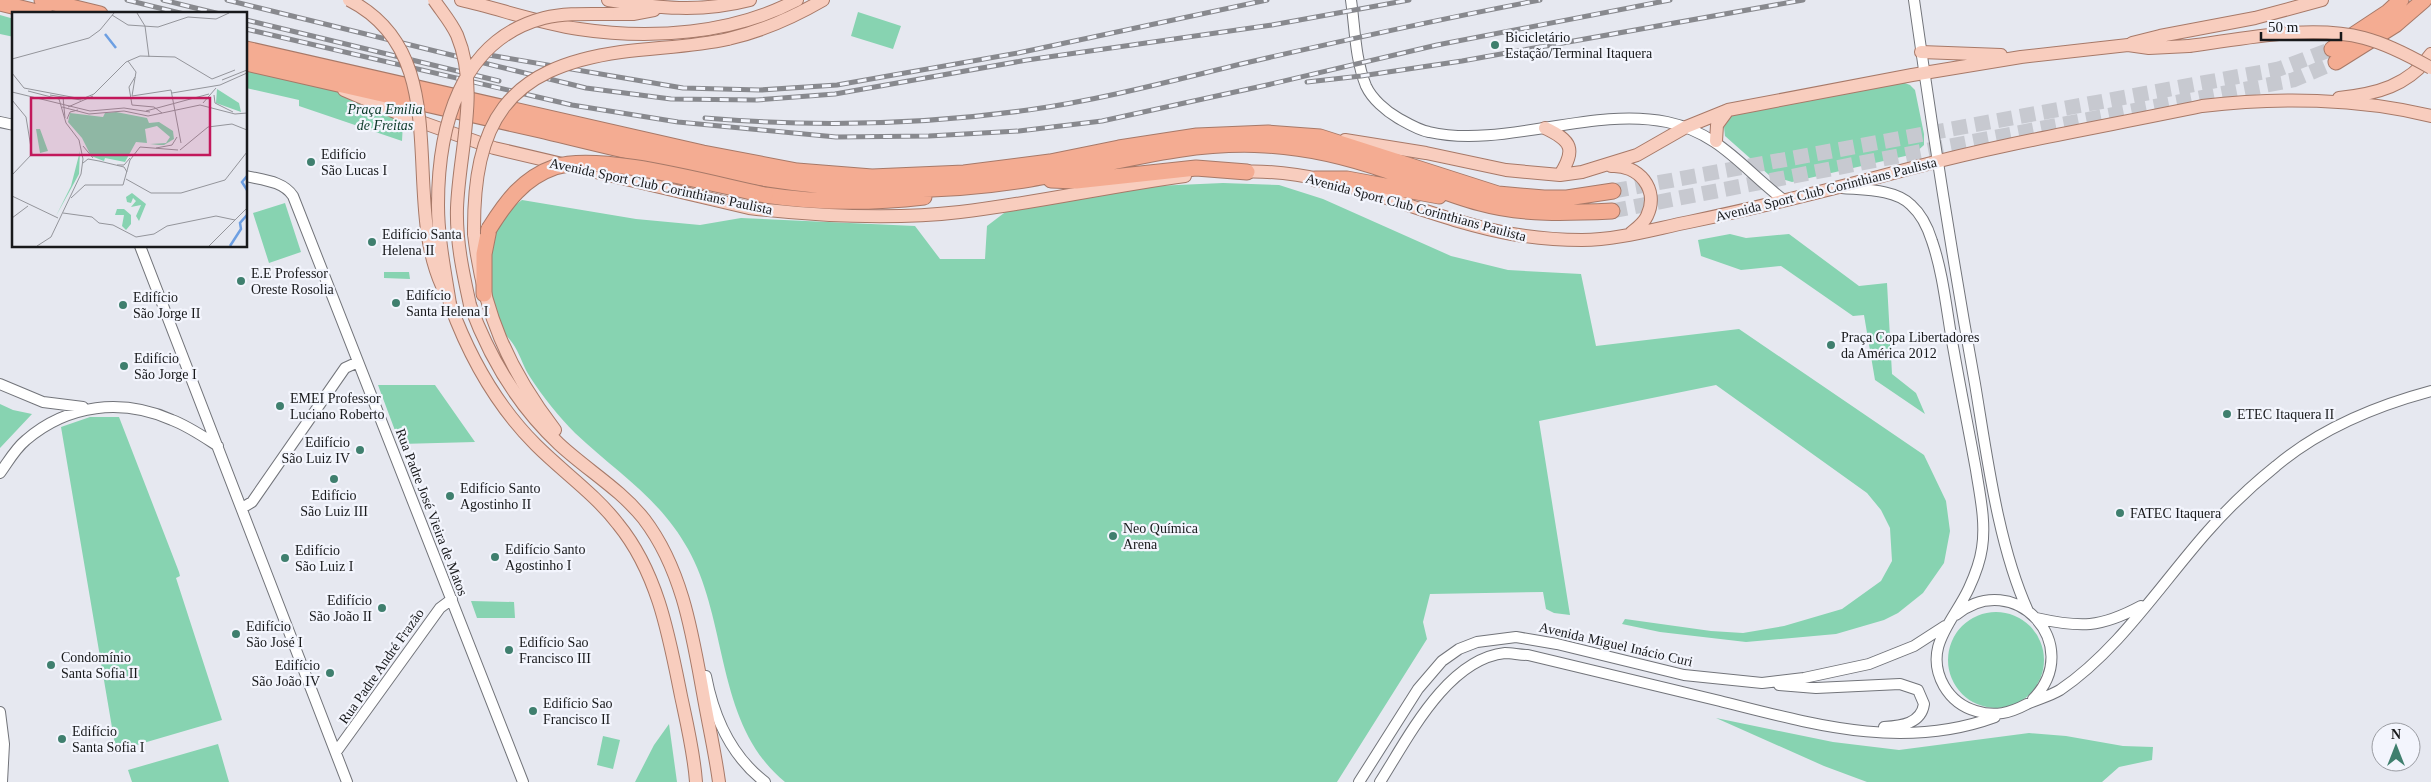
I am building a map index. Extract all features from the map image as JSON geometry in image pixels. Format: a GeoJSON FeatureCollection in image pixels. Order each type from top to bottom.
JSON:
{"type":"FeatureCollection","features":[{"type":"Feature","properties":{"kind":"highway"},"geometry":{"type":"LineString","coordinates":[[42,0],[92,12]]}},
{"type":"Feature","properties":{"kind":"highway"},"geometry":{"type":"LineString","coordinates":[[2401,0],[2334,56],[2395,25],[2424,0]]}},
{"type":"Feature","properties":{"kind":"highway"},"geometry":{"type":"LineString","coordinates":[[0,3],[37,12]]}},
{"type":"Feature","properties":{"kind":"highway"},"geometry":{"type":"LineString","coordinates":[[248,49],[712,155],[797,171],[839,175],[903,176],[990,171],[1197,136],[1268,133],[1320,137],[1498,194],[1567,198],[1613,191]]}},
{"type":"Feature","properties":{"kind":"highway","name":"Avenida Sport Club Corinthians Paulista"},"geometry":{"type":"LineString","coordinates":[[248,63],[632,152],[737,174],[804,184],[872,189],[986,185],[1026,180],[1203,146],[1261,144],[1289,147],[1338,157],[1385,170],[1477,202],[1533,212],[1612,211]]}},
{"type":"Feature","properties":{"kind":"highway"},"geometry":{"type":"LineString","coordinates":[[484,294],[484,254],[490,229],[507,200],[520,188],[543,173],[565,164],[591,163],[626,167],[765,196],[792,199],[891,200],[961,191],[986,185]]}},
{"type":"Feature","properties":{"kind":"highway"},"geometry":{"type":"LineString","coordinates":[[1026,180],[1076,181],[1196,168],[1247,172]]}},
{"type":"Feature","properties":{"kind":"highway"},"geometry":{"type":"LineString","coordinates":[[1315,179],[1347,179],[1477,202]]}},
{"type":"Feature","properties":{"kind":"main road"},"geometry":{"type":"LineString","coordinates":[[349,0],[364,8],[378,20],[403,55],[412,74],[419,114],[426,226],[432,261],[468,346],[500,403],[517,424],[550,458],[606,510],[630,540],[647,568],[664,617],[696,782]]}},
{"type":"Feature","properties":{"kind":"main road"},"geometry":{"type":"LineString","coordinates":[[434,0],[457,36],[466,68],[466,127],[459,170],[457,231],[459,255],[470,305],[491,357],[524,406],[578,459],[619,491],[644,520],[659,542],[681,589],[697,660],[712,712],[719,782]]}},
{"type":"Feature","properties":{"kind":"main road"},"geometry":{"type":"LineString","coordinates":[[461,0],[578,28],[640,33],[724,26],[752,20],[797,0]]}},
{"type":"Feature","properties":{"kind":"main road"},"geometry":{"type":"LineString","coordinates":[[608,0],[659,8],[691,10],[750,0]]}},
{"type":"Feature","properties":{"kind":"main road"},"geometry":{"type":"LineString","coordinates":[[578,459],[542,412],[515,371],[499,337],[484,294],[478,269],[474,234],[475,186],[483,148],[496,116],[526,84],[560,65],[620,52],[728,39],[758,32],[792,19],[823,0]]}},
{"type":"Feature","properties":{"kind":"main road"},"geometry":{"type":"LineString","coordinates":[[1320,137],[1426,153],[1506,170],[1560,175],[1605,166],[1637,155],[1686,127],[1728,110],[1924,73],[2021,58],[2128,45],[2160,36],[2255,18],[2322,0]]}},
{"type":"Feature","properties":{"kind":"main road"},"geometry":{"type":"LineString","coordinates":[[450,304],[438,206],[443,144],[455,97],[476,61],[493,45],[527,23],[558,16],[648,13],[659,8]]}},
{"type":"Feature","properties":{"kind":"main road"},"geometry":{"type":"LineString","coordinates":[[2128,45],[2149,48],[2189,46],[2282,35],[2344,35],[2384,45],[2431,68]]}},
{"type":"Feature","properties":{"kind":"main road"},"geometry":{"type":"LineString","coordinates":[[1921,52],[1999,55],[2021,58]]}},
{"type":"Feature","properties":{"kind":"main road"},"geometry":{"type":"LineString","coordinates":[[2297,102],[2372,94],[2386,89],[2409,77],[2423,65],[2431,54]]}},
{"type":"Feature","properties":{"kind":"main road","name":"Avenida Sport Club Corinthians Paulista"},"geometry":{"type":"LineString","coordinates":[[319,79],[407,117],[494,148],[739,206],[792,213],[864,216],[961,212],[1140,182],[1247,172],[1315,179],[1371,193],[1511,234],[1548,239],[1586,240],[1629,234],[1784,201],[1842,188],[1938,161],[2202,106],[2236,102],[2297,102],[2352,105],[2431,116]]}},
{"type":"Feature","properties":{"kind":"main road"},"geometry":{"type":"LineString","coordinates":[[1716,141],[1717,124],[1728,110]]}},
{"type":"Feature","properties":{"kind":"main road"},"geometry":{"type":"LineString","coordinates":[[1545,128],[1561,136],[1570,148],[1571,156],[1560,175]]}},
{"type":"Feature","properties":{"kind":"main road"},"geometry":{"type":"LineString","coordinates":[[1605,166],[1616,166],[1633,171],[1646,181],[1650,189],[1651,199],[1648,214],[1643,222],[1629,234]]}},
{"type":"Feature","properties":{"kind":"street"},"geometry":{"type":"LineString","coordinates":[[1351,0],[1359,59],[1366,86],[1376,100],[1392,114],[1427,132],[1447,135],[1545,128],[1599,121],[1650,120],[1686,127],[1716,141],[1784,201]]}},
{"type":"Feature","properties":{"kind":"street"},"geometry":{"type":"LineString","coordinates":[[1914,0],[1938,161],[1985,442],[2007,550],[2020,592],[2032,614],[2048,635],[2052,654],[2050,673],[2042,690],[2028,704]]}},
{"type":"Feature","properties":{"kind":"street","name":"Rua Padre José Vieira de Matos"},"geometry":{"type":"LineString","coordinates":[[248,176],[277,183],[288,189],[293,196],[523,782]]}},
{"type":"Feature","properties":{"kind":"street"},"geometry":{"type":"LineString","coordinates":[[1842,188],[1888,194],[1910,203],[1920,214],[1933,244],[1963,397],[1983,522],[1982,545],[1978,566],[1969,589],[1938,641],[1936,657],[1938,673],[1945,688],[1955,700],[1968,709],[1984,714],[2001,714]]}},
{"type":"Feature","properties":{"kind":"street"},"geometry":{"type":"LineString","coordinates":[[141,248],[347,782]]}},
{"type":"Feature","properties":{"kind":"street"},"geometry":{"type":"LineString","coordinates":[[242,508],[252,502],[345,368],[358,362]]}},
{"type":"Feature","properties":{"kind":"street"},"geometry":{"type":"LineString","coordinates":[[0,384],[43,402],[87,408],[123,408],[151,412],[173,420],[218,446]]}},
{"type":"Feature","properties":{"kind":"street"},"geometry":{"type":"LineString","coordinates":[[1380,782],[1415,727],[1451,681],[1462,670],[1505,653],[1554,661],[1840,729],[1888,733],[1943,731],[1968,727],[2001,714],[2015,711],[2056,692],[2081,674],[2148,602],[2228,510],[2251,486],[2294,451],[2349,420],[2394,401],[2431,390]]}},
{"type":"Feature","properties":{"kind":"street"},"geometry":{"type":"LineString","coordinates":[[43,402],[53,422]]}},
{"type":"Feature","properties":{"kind":"street"},"geometry":{"type":"LineString","coordinates":[[0,473],[25,441],[53,422],[87,408]]}},
{"type":"Feature","properties":{"kind":"street","name":"Rua Padre André Frazão"},"geometry":{"type":"LineString","coordinates":[[336,752],[440,608],[452,599]]}},
{"type":"Feature","properties":{"kind":"street"},"geometry":{"type":"LineString","coordinates":[[1948,622],[1964,608],[1978,602],[1996,600],[2013,603],[2032,614],[2081,626],[2116,619],[2148,602]]}},
{"type":"Feature","properties":{"kind":"street","name":"Avenida Miguel Inácio Curi"},"geometry":{"type":"LineString","coordinates":[[1359,782],[1424,682],[1442,661],[1459,649],[1477,642],[1516,637],[1557,644],[1684,675],[1762,683],[1804,678],[1869,664],[1914,646],[1948,622]]}},
{"type":"Feature","properties":{"kind":"street"},"geometry":{"type":"LineString","coordinates":[[1762,683],[1816,688],[1900,684],[1918,690],[1922,697],[1923,711],[1910,722],[1894,726],[1840,729]]}},
{"type":"Feature","properties":{"kind":"street"},"geometry":{"type":"LineString","coordinates":[[0,712],[4,744],[2,782]]}},
{"type":"Feature","properties":{"kind":"street"},"geometry":{"type":"LineString","coordinates":[[712,712],[736,755],[765,782]]}},
{"type":"Feature","properties":{"kind":"green space"},"geometry":{"type":"Polygon","coordinates":[[[858,12],[901,26],[893,49],[851,36],[858,12]]]}},
{"type":"Feature","properties":{"kind":"green space"},"geometry":{"type":"Polygon","coordinates":[[[0,15],[12,18],[12,37],[0,34],[0,15]]]}},
{"type":"Feature","properties":{"kind":"green space","name":"Praça Emilia de Freitas"},"geometry":{"type":"Polygon","coordinates":[[[248,68],[404,104],[402,141],[299,106],[299,100],[248,88],[248,68]]]}},
{"type":"Feature","properties":{"kind":"green space"},"geometry":{"type":"Polygon","coordinates":[[[1902,82],[1910,85],[1915,90],[1924,134],[1924,145],[1914,154],[1792,182],[1769,175],[1725,136],[1724,127],[1732,115],[1902,82]]]}},
{"type":"Feature","properties":{"kind":"green space","name":"Neo Química Arena"},"geometry":{"type":"Polygon","coordinates":[[[1223,183],[1279,185],[1323,199],[1451,256],[1508,270],[1581,274],[1596,346],[1739,329],[1924,455],[1946,501],[1950,531],[1944,563],[1923,593],[1898,613],[1884,620],[1836,634],[1746,642],[1660,632],[1622,624],[1625,619],[1711,631],[1743,633],[1784,626],[1842,609],[1881,581],[1892,561],[1890,528],[1881,510],[1867,493],[1716,385],[1539,421],[1570,615],[1554,613],[1546,609],[1543,592],[1430,594],[1423,622],[1427,639],[1337,782],[785,782],[762,759],[746,732],[734,702],[711,608],[701,578],[688,549],[664,514],[636,486],[575,433],[551,406],[528,374],[513,344],[496,323],[488,300],[488,265],[492,241],[504,218],[522,200],[636,219],[700,225],[741,218],[915,226],[940,259],[985,259],[987,226],[1008,210],[1155,186],[1223,183]]]}},
{"type":"Feature","properties":{"kind":"green space"},"geometry":{"type":"Polygon","coordinates":[[[285,203],[301,252],[269,263],[253,213],[285,203]]]}},
{"type":"Feature","properties":{"kind":"green space"},"geometry":{"type":"Polygon","coordinates":[[[1730,234],[1746,238],[1789,234],[1859,286],[1887,283],[1892,374],[1916,393],[1925,414],[1875,380],[1864,315],[1853,316],[1781,266],[1741,270],[1701,256],[1698,240],[1730,234]]]}},
{"type":"Feature","properties":{"kind":"green space"},"geometry":{"type":"Polygon","coordinates":[[[384,272],[409,272],[410,279],[384,278],[384,272]]]}},
{"type":"Feature","properties":{"kind":"green space"},"geometry":{"type":"Polygon","coordinates":[[[378,385],[435,385],[475,442],[400,444],[378,385]]]}},
{"type":"Feature","properties":{"kind":"green space"},"geometry":{"type":"Polygon","coordinates":[[[0,404],[13,410],[32,414],[0,448],[0,404]]]}},
{"type":"Feature","properties":{"kind":"green space"},"geometry":{"type":"Polygon","coordinates":[[[90,417],[119,417],[179,572],[180,576],[176,578],[222,720],[116,751],[61,427],[90,417]]]}},
{"type":"Feature","properties":{"kind":"green space"},"geometry":{"type":"Polygon","coordinates":[[[471,601],[514,602],[515,618],[477,618],[471,601]]]}},
{"type":"Feature","properties":{"kind":"green space"},"geometry":{"type":"Polygon","coordinates":[[[1996,612],[2014,616],[2030,626],[2040,642],[2044,660],[2040,678],[2030,694],[2014,704],[1996,708],[1978,704],[1962,694],[1952,678],[1948,660],[1952,642],[1962,626],[1978,616],[1996,612]]]}},
{"type":"Feature","properties":{"kind":"green space"},"geometry":{"type":"Polygon","coordinates":[[[1716,718],[1833,742],[1899,750],[2029,733],[2066,736],[2123,746],[2153,747],[2152,760],[2119,767],[2102,782],[1867,782],[1824,766],[1716,718]]]}},
{"type":"Feature","properties":{"kind":"green space"},"geometry":{"type":"Polygon","coordinates":[[[669,724],[677,782],[635,782],[654,745],[669,724]]]}},
{"type":"Feature","properties":{"kind":"green space"},"geometry":{"type":"Polygon","coordinates":[[[603,736],[620,740],[613,769],[597,765],[603,736]]]}},
{"type":"Feature","properties":{"kind":"green space"},"geometry":{"type":"Polygon","coordinates":[[[218,744],[229,782],[132,782],[128,770],[218,744]]]}},
{"type":"Feature","properties":{"kind":"tunnel"},"geometry":{"type":"LineString","coordinates":[[1613,191],[2279,69],[2332,49]]}},
{"type":"Feature","properties":{"kind":"tunnel"},"geometry":{"type":"LineString","coordinates":[[1612,211],[2293,80],[2336,62]]}},
{"type":"Feature","properties":{"kind":"railway"},"geometry":{"type":"LineString","coordinates":[[127,0],[176,12]]}},
{"type":"Feature","properties":{"kind":"railway"},"geometry":{"type":"LineString","coordinates":[[163,0],[212,12]]}},
{"type":"Feature","properties":{"kind":"railway"},"geometry":{"type":"LineString","coordinates":[[227,0],[586,88],[671,99],[757,100],[835,94],[1027,60],[1272,25],[1409,0]]}},
{"type":"Feature","properties":{"kind":"railway"},"geometry":{"type":"LineString","coordinates":[[483,54],[683,88],[760,90],[837,85],[1018,53],[1267,0]]}},
{"type":"Feature","properties":{"kind":"railway"},"geometry":{"type":"LineString","coordinates":[[705,118],[786,123],[867,123],[948,119],[1028,110],[1109,96],[1353,39],[1540,0]]}},
{"type":"Feature","properties":{"kind":"railway"},"geometry":{"type":"LineString","coordinates":[[248,29],[572,105],[678,122],[836,137],[929,136],[1019,131],[1102,121],[1437,45],[1670,0]]}},
{"type":"Feature","properties":{"kind":"railway"},"geometry":{"type":"LineString","coordinates":[[1307,82],[1462,61],[1803,0]]}},
{"type":"Feature","properties":{"kind":"railway"},"geometry":{"type":"LineString","coordinates":[[248,20],[499,81]]}},
{"type":"Feature","properties":{"kind":"place","name":"Bicicletário Estação/Terminal Itaquera"},"geometry":{"type":"Point","coordinates":[1495,45]}},
{"type":"Feature","properties":{"kind":"place","name":"Edifício São Lucas I"},"geometry":{"type":"Point","coordinates":[311,162]}},
{"type":"Feature","properties":{"kind":"place","name":"Edifício Santa Helena II"},"geometry":{"type":"Point","coordinates":[372,242]}},
{"type":"Feature","properties":{"kind":"place","name":"E.E Professor Oreste Rosolia"},"geometry":{"type":"Point","coordinates":[241,281]}},
{"type":"Feature","properties":{"kind":"place","name":"Edifício Santa Helena I"},"geometry":{"type":"Point","coordinates":[396,303]}},
{"type":"Feature","properties":{"kind":"place","name":"Edifício São Jorge II"},"geometry":{"type":"Point","coordinates":[123,305]}},
{"type":"Feature","properties":{"kind":"place","name":"Praça Copa Libertadores da América 2012"},"geometry":{"type":"Point","coordinates":[1831,345]}},
{"type":"Feature","properties":{"kind":"place","name":"Edifício São Jorge I"},"geometry":{"type":"Point","coordinates":[124,366]}},
{"type":"Feature","properties":{"kind":"place","name":"EMEI Professor Luciano Roberto"},"geometry":{"type":"Point","coordinates":[280,406]}},
{"type":"Feature","properties":{"kind":"place","name":"ETEC Itaquera II"},"geometry":{"type":"Point","coordinates":[2227,414]}},
{"type":"Feature","properties":{"kind":"place","name":"Edifício São Luiz IV"},"geometry":{"type":"Point","coordinates":[360,450]}},
{"type":"Feature","properties":{"kind":"place","name":"Edifício São Luiz III"},"geometry":{"type":"Point","coordinates":[334,479]}},
{"type":"Feature","properties":{"kind":"place","name":"Edifício Santo Agostinho II"},"geometry":{"type":"Point","coordinates":[450,496]}},
{"type":"Feature","properties":{"kind":"place","name":"FATEC Itaquera"},"geometry":{"type":"Point","coordinates":[2120,513]}},
{"type":"Feature","properties":{"kind":"place","name":"Neo Química Arena"},"geometry":{"type":"Point","coordinates":[1113,536]}},
{"type":"Feature","properties":{"kind":"place","name":"Edifício Santo Agostinho I"},"geometry":{"type":"Point","coordinates":[495,557]}},
{"type":"Feature","properties":{"kind":"place","name":"Edifício São Luiz I"},"geometry":{"type":"Point","coordinates":[285,558]}},
{"type":"Feature","properties":{"kind":"place","name":"Edifício São João II"},"geometry":{"type":"Point","coordinates":[382,608]}},
{"type":"Feature","properties":{"kind":"place","name":"Edifício São José I"},"geometry":{"type":"Point","coordinates":[236,634]}},
{"type":"Feature","properties":{"kind":"place","name":"Edifício Sao Francisco III"},"geometry":{"type":"Point","coordinates":[509,650]}},
{"type":"Feature","properties":{"kind":"place","name":"Condomínio Santa Sofia II"},"geometry":{"type":"Point","coordinates":[51,665]}},
{"type":"Feature","properties":{"kind":"place","name":"Edifício São João IV"},"geometry":{"type":"Point","coordinates":[330,673]}},
{"type":"Feature","properties":{"kind":"place","name":"Edifício Sao Francisco II"},"geometry":{"type":"Point","coordinates":[533,711]}},
{"type":"Feature","properties":{"kind":"place","name":"Edifício Santa Sofia I"},"geometry":{"type":"Point","coordinates":[62,739]}}]}
